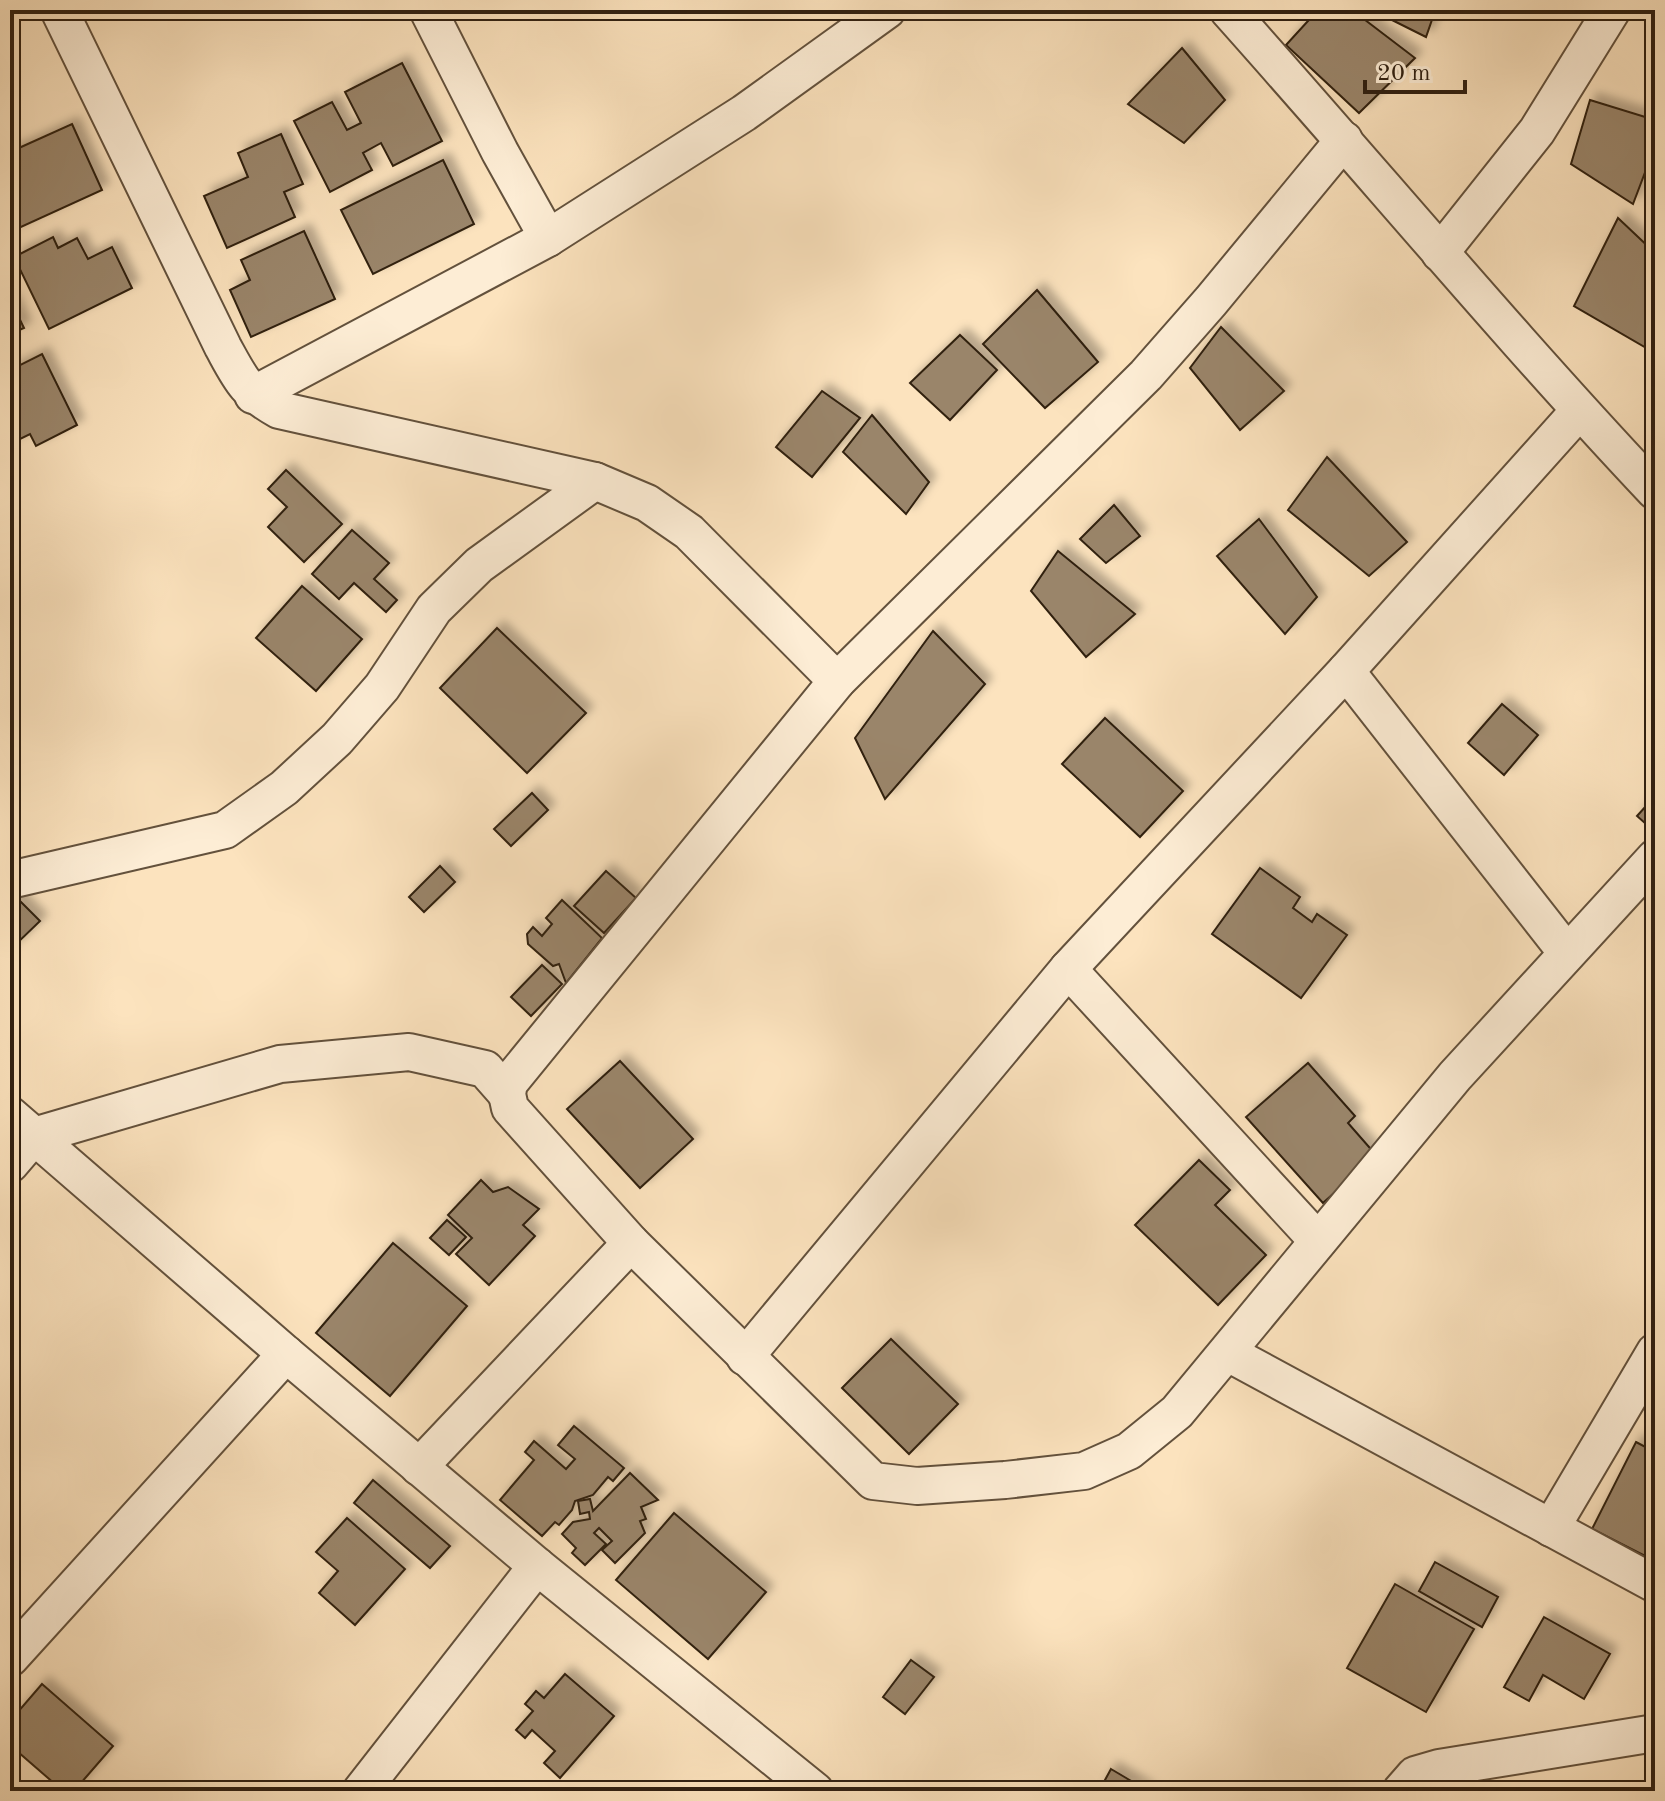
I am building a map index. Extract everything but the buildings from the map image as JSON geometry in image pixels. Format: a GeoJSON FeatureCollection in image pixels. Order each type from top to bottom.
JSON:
{"type":"FeatureCollection","features":[{"type":"Feature","properties":{"kind":"street"},"geometry":{"type":"LineString","coordinates":[[59,10],[223,347],[253,395],[279,410],[595,481],[647,503],[689,532],[837,681]]}},
{"type":"Feature","properties":{"kind":"street"},"geometry":{"type":"LineString","coordinates":[[428,10],[500,152],[548,238]]}},
{"type":"Feature","properties":{"kind":"street"},"geometry":{"type":"LineString","coordinates":[[253,395],[548,238],[744,113],[887,10]]}},
{"type":"Feature","properties":{"kind":"street"},"geometry":{"type":"LineString","coordinates":[[1228,10],[1579,411],[1655,491]]}},
{"type":"Feature","properties":{"kind":"street"},"geometry":{"type":"LineString","coordinates":[[1440,253],[1537,131],[1612,10]]}},
{"type":"Feature","properties":{"kind":"street"},"geometry":{"type":"LineString","coordinates":[[1344,140],[1146,375],[837,681],[509,1083],[507,1094],[510,1108],[631,1243],[873,1481],[917,1486],[1084,1471],[1129,1451],[1177,1412],[1455,1076],[1655,858]]}},
{"type":"Feature","properties":{"kind":"street"},"geometry":{"type":"LineString","coordinates":[[745,1357],[1068,969],[1346,671],[1579,411]]}},
{"type":"Feature","properties":{"kind":"street"},"geometry":{"type":"LineString","coordinates":[[10,880],[225,830],[284,788],[337,739],[382,687],[434,609],[479,565],[595,481]]}},
{"type":"Feature","properties":{"kind":"street"},"geometry":{"type":"LineString","coordinates":[[1346,671],[1567,953]]}},
{"type":"Feature","properties":{"kind":"street"},"geometry":{"type":"LineString","coordinates":[[1068,969],[1318,1241]]}},
{"type":"Feature","properties":{"kind":"street"},"geometry":{"type":"LineString","coordinates":[[22,1125],[280,1064],[409,1052],[485,1069],[507,1094]]}},
{"type":"Feature","properties":{"kind":"street"},"geometry":{"type":"LineString","coordinates":[[10,1164],[22,1125]]}},
{"type":"Feature","properties":{"kind":"street"},"geometry":{"type":"LineString","coordinates":[[22,1125],[286,1354],[799,1786]]}},
{"type":"Feature","properties":{"kind":"street"},"geometry":{"type":"LineString","coordinates":[[419,1467],[631,1243]]}},
{"type":"Feature","properties":{"kind":"street"},"geometry":{"type":"LineString","coordinates":[[1551,1528],[1655,1352]]}},
{"type":"Feature","properties":{"kind":"street"},"geometry":{"type":"LineString","coordinates":[[1228,1353],[1655,1584]]}},
{"type":"Feature","properties":{"kind":"street"},"geometry":{"type":"LineString","coordinates":[[10,1658],[286,1354]]}},
{"type":"Feature","properties":{"kind":"street"},"geometry":{"type":"LineString","coordinates":[[361,1791],[537,1566]]}},
{"type":"Feature","properties":{"kind":"street"},"geometry":{"type":"LineString","coordinates":[[1401,1791],[1415,1775],[1439,1768],[1655,1733]]}}]}
